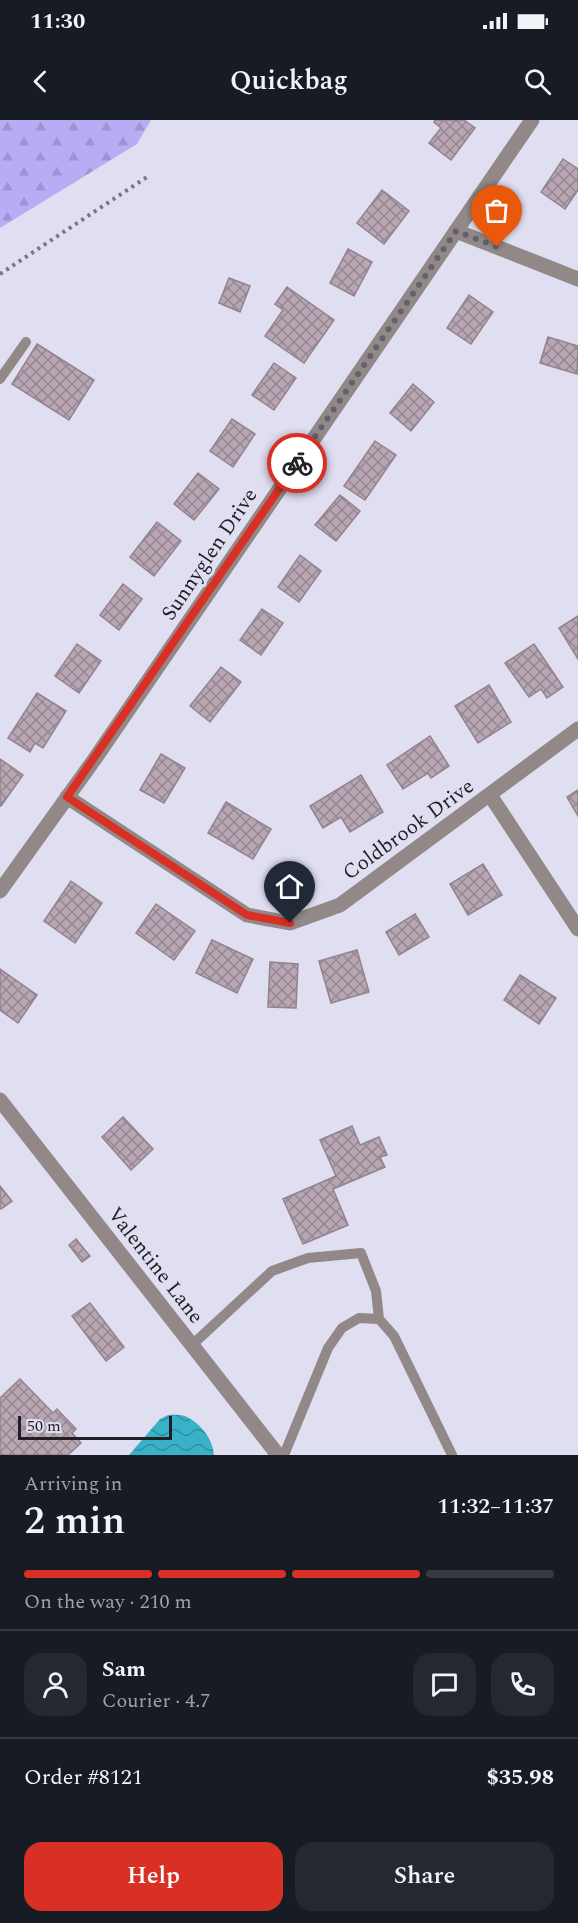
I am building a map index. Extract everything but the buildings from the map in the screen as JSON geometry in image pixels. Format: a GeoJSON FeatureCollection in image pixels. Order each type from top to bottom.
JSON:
{"type":"FeatureCollection","features":[{"type":"Feature","properties":{"kind":"street","name":"Sunnyglen Drive"},"geometry":{"type":"LineString","coordinates":[[0,891],[532,120]]}},
{"type":"Feature","properties":{"kind":"street"},"geometry":{"type":"LineString","coordinates":[[456,231],[578,279]]}},
{"type":"Feature","properties":{"kind":"street","name":"Coldbrook Drive"},"geometry":{"type":"LineString","coordinates":[[67,797],[247,915],[290,923],[340,905],[578,729]]}},
{"type":"Feature","properties":{"kind":"street"},"geometry":{"type":"LineString","coordinates":[[490,795],[578,929]]}},
{"type":"Feature","properties":{"kind":"street","name":"Valentine Lane"},"geometry":{"type":"LineString","coordinates":[[0,1100],[278,1455]]}},
{"type":"Feature","properties":{"kind":"lane"},"geometry":{"type":"LineString","coordinates":[[0,379],[26,342]]}},
{"type":"Feature","properties":{"kind":"lane"},"geometry":{"type":"LineString","coordinates":[[192,1345],[272,1271],[308,1258],[361,1253],[376,1291],[379,1319],[394,1336],[452,1455]]}},
{"type":"Feature","properties":{"kind":"lane"},"geometry":{"type":"LineString","coordinates":[[284,1455],[328,1348],[342,1328],[359,1318],[379,1319]]}},
{"type":"Feature","properties":{"kind":"path"},"geometry":{"type":"LineString","coordinates":[[0,274],[147,177]]}},
{"type":"Feature","properties":{"kind":"green space"},"geometry":{"type":"Polygon","coordinates":[[[0,120],[151,120],[137,144],[0,228],[0,120]]]}},
{"type":"Feature","properties":{"kind":"water"},"geometry":{"type":"Polygon","coordinates":[[[168,1415],[185,1416],[197,1424],[209,1438],[214,1455],[129,1455],[160,1419],[168,1415]]]}},
{"type":"Feature","properties":{"kind":"way so far"},"geometry":{"type":"LineString","coordinates":[[297,463],[456,231],[497,247]]}},
{"type":"Feature","properties":{"kind":"route"},"geometry":{"type":"LineString","coordinates":[[290,923],[247,915],[67,797],[297,463]]}}]}
